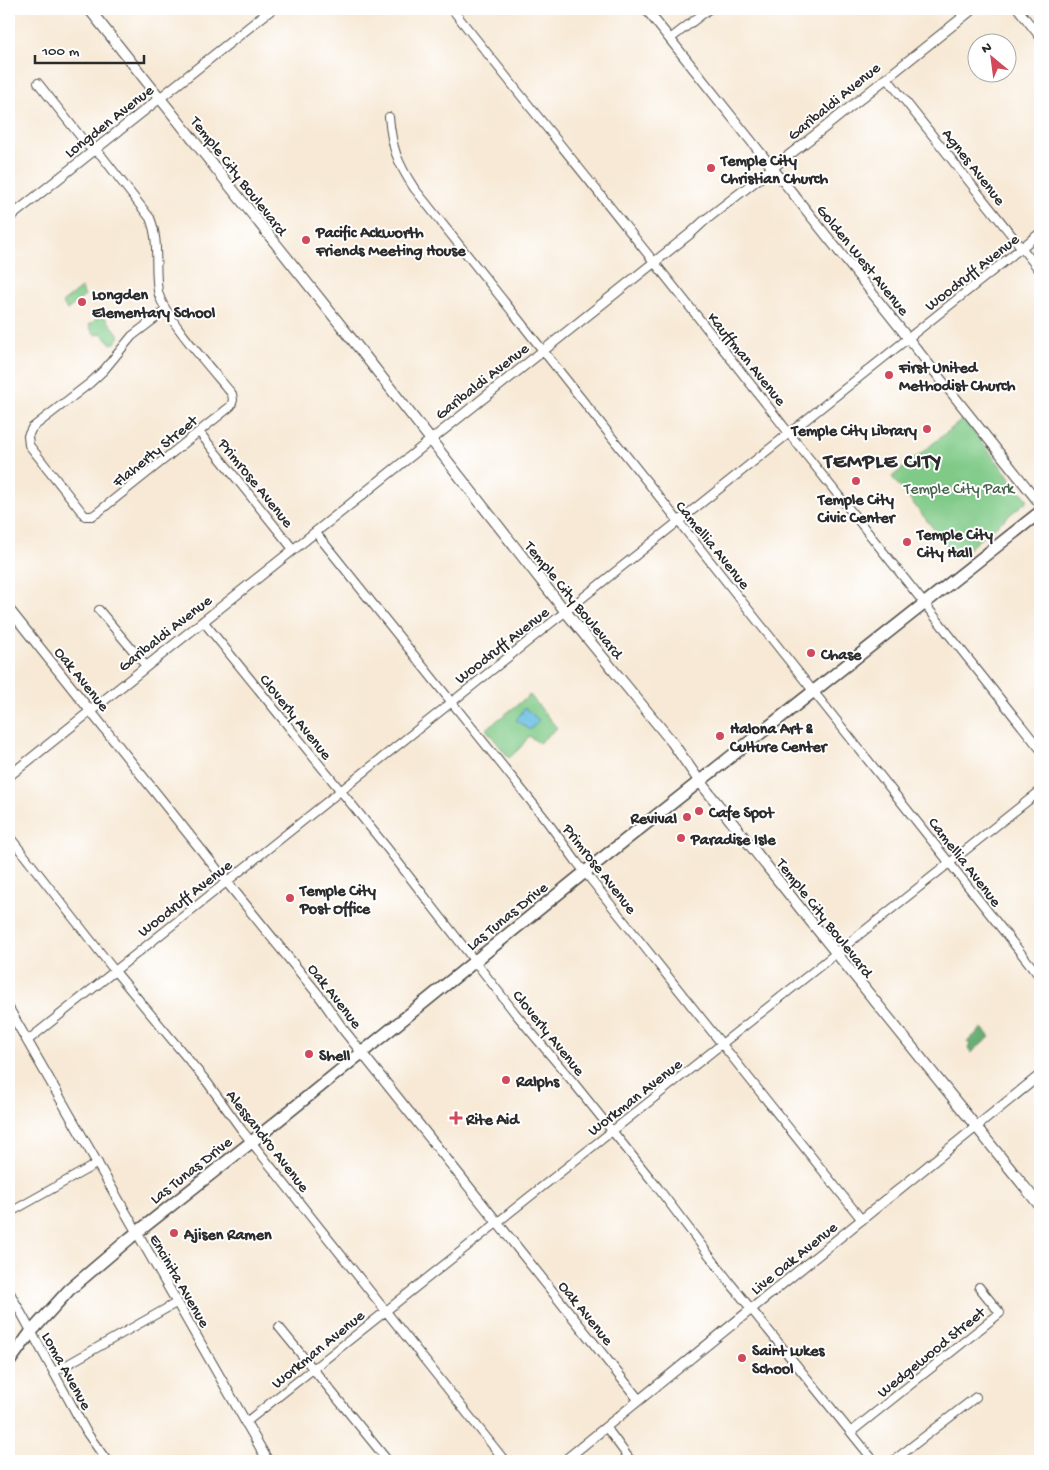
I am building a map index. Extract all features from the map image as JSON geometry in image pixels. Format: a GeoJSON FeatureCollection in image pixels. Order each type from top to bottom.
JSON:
{"type":"FeatureCollection","features":[{"type":"Feature","properties":{"kind":"main road","name":"Temple City Boulevard"},"geometry":{"type":"LineString","coordinates":[[89,9],[565,611],[672,742],[700,782],[1040,1206]]}},
{"type":"Feature","properties":{"kind":"main road","name":"Las Tunas Drive"},"geometry":{"type":"LineString","coordinates":[[9,1362],[31,1332],[69,1290],[137,1232],[585,872],[1040,512]]}},
{"type":"Feature","properties":{"kind":"street","name":"Longden Avenue"},"geometry":{"type":"LineString","coordinates":[[9,218],[272,9]]}},
{"type":"Feature","properties":{"kind":"street","name":"Kauffman Avenue"},"geometry":{"type":"LineString","coordinates":[[452,9],[754,386],[788,432],[1040,749]]}},
{"type":"Feature","properties":{"kind":"street","name":"Golden West Avenue"},"geometry":{"type":"LineString","coordinates":[[646,9],[1040,504]]}},
{"type":"Feature","properties":{"kind":"street"},"geometry":{"type":"LineString","coordinates":[[670,39],[709,9]]}},
{"type":"Feature","properties":{"kind":"street","name":"Garibaldi Avenue"},"geometry":{"type":"LineString","coordinates":[[9,776],[316,533],[704,221],[887,78],[960,13],[973,9]]}},
{"type":"Feature","properties":{"kind":"street"},"geometry":{"type":"LineString","coordinates":[[1018,9],[1040,37]]}},
{"type":"Feature","properties":{"kind":"street","name":"Agnes Avenue"},"geometry":{"type":"LineString","coordinates":[[887,78],[1040,272]]}},
{"type":"Feature","properties":{"kind":"street"},"geometry":{"type":"LineString","coordinates":[[38,83],[88,146],[101,155],[150,218],[155,230],[157,245],[158,291],[166,310]]}},
{"type":"Feature","properties":{"kind":"street","name":"Camellia Avenue"},"geometry":{"type":"LineString","coordinates":[[389,118],[394,152],[402,170],[414,188],[1040,977]]}},
{"type":"Feature","properties":{"kind":"street","name":"Woodruff Avenue"},"geometry":{"type":"LineString","coordinates":[[27,1041],[339,790],[1040,233]]}},
{"type":"Feature","properties":{"kind":"street","name":"Flaherty Street"},"geometry":{"type":"LineString","coordinates":[[166,310],[232,394],[231,406],[97,513],[87,517],[81,514],[29,445],[28,436],[32,428],[97,377],[132,336],[166,310]]}},
{"type":"Feature","properties":{"kind":"street","name":"Primrose Avenue"},"geometry":{"type":"LineString","coordinates":[[199,432],[293,550]]}},
{"type":"Feature","properties":{"kind":"street","name":"Primrose Avenue"},"geometry":{"type":"LineString","coordinates":[[316,533],[862,1220]]}},
{"type":"Feature","properties":{"kind":"street","name":"Oak Avenue"},"geometry":{"type":"LineString","coordinates":[[9,609],[289,958],[639,1400]]}},
{"type":"Feature","properties":{"kind":"street"},"geometry":{"type":"LineString","coordinates":[[99,610],[146,666]]}},
{"type":"Feature","properties":{"kind":"street","name":"Cloverly Avenue"},"geometry":{"type":"LineString","coordinates":[[204,621],[387,848],[515,1013],[658,1188],[752,1310],[874,1461]]}},
{"type":"Feature","properties":{"kind":"street","name":"Workman Avenue"},"geometry":{"type":"LineString","coordinates":[[245,1423],[1040,791]]}},
{"type":"Feature","properties":{"kind":"street","name":"Alessandro Avenue"},"geometry":{"type":"LineString","coordinates":[[9,836],[114,970],[172,1038],[251,1142],[505,1461]]}},
{"type":"Feature","properties":{"kind":"street","name":"Encinita Avenue"},"geometry":{"type":"LineString","coordinates":[[9,1009],[268,1461]]}},
{"type":"Feature","properties":{"kind":"street","name":"Live Oak Avenue"},"geometry":{"type":"LineString","coordinates":[[564,1461],[1040,1075]]}},
{"type":"Feature","properties":{"kind":"street"},"geometry":{"type":"LineString","coordinates":[[9,1213],[98,1163]]}},
{"type":"Feature","properties":{"kind":"street","name":"Wedgewood Street"},"geometry":{"type":"LineString","coordinates":[[851,1432],[1000,1313],[979,1287]]}},
{"type":"Feature","properties":{"kind":"street","name":"Loma Avenue"},"geometry":{"type":"LineString","coordinates":[[9,1291],[87,1433],[107,1461]]}},
{"type":"Feature","properties":{"kind":"street"},"geometry":{"type":"LineString","coordinates":[[54,1372],[176,1302]]}},
{"type":"Feature","properties":{"kind":"street"},"geometry":{"type":"LineString","coordinates":[[280,1327],[388,1461]]}},
{"type":"Feature","properties":{"kind":"street"},"geometry":{"type":"LineString","coordinates":[[893,1461],[976,1397]]}},
{"type":"Feature","properties":{"kind":"street"},"geometry":{"type":"LineString","coordinates":[[606,1428],[632,1461]]}},
{"type":"Feature","properties":{"kind":"green space"},"geometry":{"type":"Polygon","coordinates":[[[81,288],[85,296],[67,310],[62,303],[81,288]]]}},
{"type":"Feature","properties":{"kind":"green space"},"geometry":{"type":"Polygon","coordinates":[[[100,316],[104,316],[120,336],[115,343],[111,344],[101,333],[97,335],[91,330],[89,325],[100,316]]]}},
{"type":"Feature","properties":{"kind":"green space","name":"Temple City Park"},"geometry":{"type":"Polygon","coordinates":[[[963,419],[1028,500],[957,558],[892,477],[963,419]]]}},
{"type":"Feature","properties":{"kind":"green space"},"geometry":{"type":"Polygon","coordinates":[[[530,695],[557,728],[539,743],[529,736],[509,758],[486,729],[530,695]]]}},
{"type":"Feature","properties":{"kind":"green space"},"geometry":{"type":"Polygon","coordinates":[[[982,1028],[990,1037],[971,1053],[968,1048],[970,1045],[967,1042],[982,1028]]]}},
{"type":"Feature","properties":{"kind":"water"},"geometry":{"type":"Polygon","coordinates":[[[525,708],[539,720],[530,730],[516,720],[525,708]]]}},
{"type":"Feature","properties":{"kind":"place","name":"Temple City Christian Church"},"geometry":{"type":"Point","coordinates":[711,168]}},
{"type":"Feature","properties":{"kind":"place","name":"Pacific Ackworth Friends Meeting House"},"geometry":{"type":"Point","coordinates":[306,240]}},
{"type":"Feature","properties":{"kind":"place","name":"Longden Elementary School"},"geometry":{"type":"Point","coordinates":[82,302]}},
{"type":"Feature","properties":{"kind":"place","name":"First United Methodist Church"},"geometry":{"type":"Point","coordinates":[889,375]}},
{"type":"Feature","properties":{"kind":"place","name":"Temple City Library"},"geometry":{"type":"Point","coordinates":[927,429]}},
{"type":"Feature","properties":{"kind":"place","name":"Temple City Civic Center"},"geometry":{"type":"Point","coordinates":[856,481]}},
{"type":"Feature","properties":{"kind":"place","name":"Temple City City Hall"},"geometry":{"type":"Point","coordinates":[907,542]}},
{"type":"Feature","properties":{"kind":"place","name":"Chase"},"geometry":{"type":"Point","coordinates":[811,653]}},
{"type":"Feature","properties":{"kind":"place","name":"Halona Art & Culture Center"},"geometry":{"type":"Point","coordinates":[720,736]}},
{"type":"Feature","properties":{"kind":"place","name":"Cafe Spot"},"geometry":{"type":"Point","coordinates":[699,811]}},
{"type":"Feature","properties":{"kind":"place","name":"Revival"},"geometry":{"type":"Point","coordinates":[687,817]}},
{"type":"Feature","properties":{"kind":"place","name":"Paradise Isle"},"geometry":{"type":"Point","coordinates":[681,838]}},
{"type":"Feature","properties":{"kind":"place","name":"Temple City Post Office"},"geometry":{"type":"Point","coordinates":[290,898]}},
{"type":"Feature","properties":{"kind":"place","name":"Shell"},"geometry":{"type":"Point","coordinates":[309,1054]}},
{"type":"Feature","properties":{"kind":"place","name":"Ralphs"},"geometry":{"type":"Point","coordinates":[506,1080]}},
{"type":"Feature","properties":{"kind":"place","name":"Rite Aid"},"geometry":{"type":"Point","coordinates":[456,1118]}},
{"type":"Feature","properties":{"kind":"place","name":"Ajisen Ramen"},"geometry":{"type":"Point","coordinates":[174,1233]}},
{"type":"Feature","properties":{"kind":"place","name":"Saint Lukes School"},"geometry":{"type":"Point","coordinates":[742,1358]}},
{"type":"Feature","properties":{"kind":"district","name":"TEMPLE CITY"},"geometry":{"type":"Point","coordinates":[883,460]}}]}
